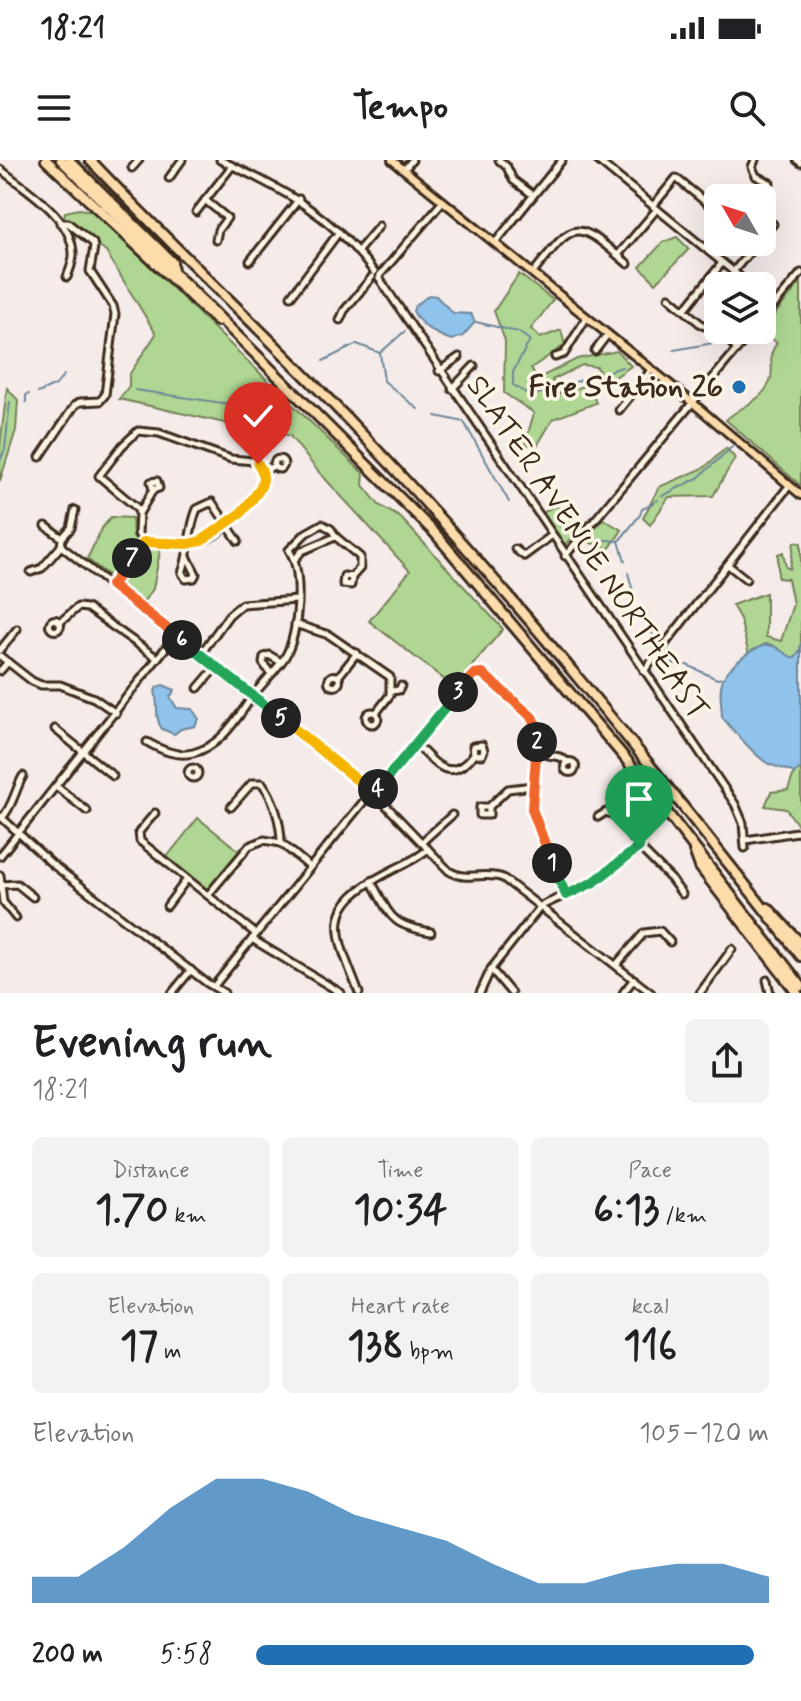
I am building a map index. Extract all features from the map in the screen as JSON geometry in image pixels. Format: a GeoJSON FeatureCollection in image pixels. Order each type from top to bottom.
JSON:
{"type":"FeatureCollection","features":[{"type":"Feature","properties":{"kind":"highway"},"geometry":{"type":"LineString","coordinates":[[46,160],[198,306],[257,354]]}},
{"type":"Feature","properties":{"kind":"highway"},"geometry":{"type":"LineString","coordinates":[[61,160],[434,532],[625,758],[801,986]]}},
{"type":"Feature","properties":{"kind":"highway"},"geometry":{"type":"LineString","coordinates":[[69,160],[172,262],[174,272]]}},
{"type":"Feature","properties":{"kind":"highway"},"geometry":{"type":"LineString","coordinates":[[90,160],[357,428],[504,589],[624,732],[801,956]]}},
{"type":"Feature","properties":{"kind":"highway"},"geometry":{"type":"LineString","coordinates":[[691,841],[700,867],[797,993]]}},
{"type":"Feature","properties":{"kind":"highway"},"geometry":{"type":"LineString","coordinates":[[753,894],[779,917],[801,944]]}},
{"type":"Feature","properties":{"kind":"main road"},"geometry":{"type":"LineString","coordinates":[[393,160],[652,369],[801,495]]}},
{"type":"Feature","properties":{"kind":"street"},"geometry":{"type":"LineString","coordinates":[[132,168],[139,160]]}},
{"type":"Feature","properties":{"kind":"street"},"geometry":{"type":"LineString","coordinates":[[169,178],[182,160]]}},
{"type":"Feature","properties":{"kind":"street","name":"SLATER AVENUE NORTHEAST"},"geometry":{"type":"LineString","coordinates":[[220,160],[299,199],[358,251],[735,804],[746,840],[745,848]]}},
{"type":"Feature","properties":{"kind":"street"},"geometry":{"type":"LineString","coordinates":[[404,170],[412,160]]}},
{"type":"Feature","properties":{"kind":"street"},"geometry":{"type":"LineString","coordinates":[[499,160],[509,169],[513,180],[533,195]]}},
{"type":"Feature","properties":{"kind":"street"},"geometry":{"type":"LineString","coordinates":[[495,243],[562,160]]}},
{"type":"Feature","properties":{"kind":"street"},"geometry":{"type":"LineString","coordinates":[[597,160],[733,272],[746,256]]}},
{"type":"Feature","properties":{"kind":"street"},"geometry":{"type":"LineString","coordinates":[[755,160],[752,167],[756,176],[770,183]]}},
{"type":"Feature","properties":{"kind":"street"},"geometry":{"type":"LineString","coordinates":[[196,212],[232,166]]}},
{"type":"Feature","properties":{"kind":"street"},"geometry":{"type":"LineString","coordinates":[[0,169],[44,205],[60,223],[74,255],[67,277]]}},
{"type":"Feature","properties":{"kind":"street"},"geometry":{"type":"LineString","coordinates":[[618,255],[676,178],[704,201]]}},
{"type":"Feature","properties":{"kind":"street"},"geometry":{"type":"LineString","coordinates":[[250,261],[299,199]]}},
{"type":"Feature","properties":{"kind":"street"},"geometry":{"type":"LineString","coordinates":[[205,200],[227,218],[218,230],[216,240]]}},
{"type":"Feature","properties":{"kind":"street"},"geometry":{"type":"LineString","coordinates":[[340,320],[344,311],[443,201]]}},
{"type":"Feature","properties":{"kind":"street"},"geometry":{"type":"LineString","coordinates":[[40,457],[75,405],[100,401],[105,395],[115,314],[115,309],[90,271],[93,243],[68,223],[60,223]]}},
{"type":"Feature","properties":{"kind":"street"},"geometry":{"type":"LineString","coordinates":[[358,251],[379,226]]}},
{"type":"Feature","properties":{"kind":"street"},"geometry":{"type":"LineString","coordinates":[[533,273],[566,234],[574,230],[588,232],[628,264]]}},
{"type":"Feature","properties":{"kind":"street"},"geometry":{"type":"LineString","coordinates":[[291,296],[339,232]]}},
{"type":"Feature","properties":{"kind":"street"},"geometry":{"type":"LineString","coordinates":[[684,309],[722,263]]}},
{"type":"Feature","properties":{"kind":"street"},"geometry":{"type":"LineString","coordinates":[[776,303],[801,273]]}},
{"type":"Feature","properties":{"kind":"street"},"geometry":{"type":"LineString","coordinates":[[669,297],[702,325],[722,332],[737,350]]}},
{"type":"Feature","properties":{"kind":"street"},"geometry":{"type":"LineString","coordinates":[[555,357],[564,354],[587,317]]}},
{"type":"Feature","properties":{"kind":"street"},"geometry":{"type":"LineString","coordinates":[[595,351],[608,334]]}},
{"type":"Feature","properties":{"kind":"street"},"geometry":{"type":"LineString","coordinates":[[565,556],[742,344]]}},
{"type":"Feature","properties":{"kind":"street"},"geometry":{"type":"LineString","coordinates":[[439,371],[459,357]]}},
{"type":"Feature","properties":{"kind":"street"},"geometry":{"type":"LineString","coordinates":[[452,389],[474,366]]}},
{"type":"Feature","properties":{"kind":"street"},"geometry":{"type":"LineString","coordinates":[[619,410],[652,369]]}},
{"type":"Feature","properties":{"kind":"street"},"geometry":{"type":"LineString","coordinates":[[139,513],[133,504],[99,476],[138,431],[159,433],[231,459],[254,461],[263,471],[261,487],[239,516],[201,541],[188,544],[144,542]]}},
{"type":"Feature","properties":{"kind":"street"},"geometry":{"type":"LineString","coordinates":[[263,471],[274,466]]}},
{"type":"Feature","properties":{"kind":"street"},"geometry":{"type":"LineString","coordinates":[[644,671],[789,486]]}},
{"type":"Feature","properties":{"kind":"street"},"geometry":{"type":"LineString","coordinates":[[144,542],[138,534],[139,513],[153,490]]}},
{"type":"Feature","properties":{"kind":"street"},"geometry":{"type":"LineString","coordinates":[[188,558],[191,522],[197,509],[212,502],[238,541]]}},
{"type":"Feature","properties":{"kind":"street"},"geometry":{"type":"LineString","coordinates":[[31,572],[42,568],[61,546],[62,538],[71,528],[75,510]]}},
{"type":"Feature","properties":{"kind":"street"},"geometry":{"type":"LineString","coordinates":[[147,742],[164,751],[189,754],[209,746],[223,736],[281,662],[295,624],[298,600],[295,559],[289,550],[313,527],[322,524],[331,529],[360,557],[360,568],[352,577]]}},
{"type":"Feature","properties":{"kind":"street"},"geometry":{"type":"LineString","coordinates":[[46,526],[62,538]]}},
{"type":"Feature","properties":{"kind":"street"},"geometry":{"type":"LineString","coordinates":[[515,549],[527,558],[551,536]]}},
{"type":"Feature","properties":{"kind":"street"},"geometry":{"type":"LineString","coordinates":[[295,559],[302,551],[336,537]]}},
{"type":"Feature","properties":{"kind":"street"},"geometry":{"type":"LineString","coordinates":[[111,585],[144,542]]}},
{"type":"Feature","properties":{"kind":"street"},"geometry":{"type":"LineString","coordinates":[[61,546],[373,793],[454,874],[460,877],[498,876],[651,993]]}},
{"type":"Feature","properties":{"kind":"street"},"geometry":{"type":"LineString","coordinates":[[728,565],[746,579]]}},
{"type":"Feature","properties":{"kind":"street"},"geometry":{"type":"LineString","coordinates":[[200,655],[238,606],[250,601],[298,600]]}},
{"type":"Feature","properties":{"kind":"street"},"geometry":{"type":"LineString","coordinates":[[59,623],[78,607],[87,608],[157,658]]}},
{"type":"Feature","properties":{"kind":"street"},"geometry":{"type":"LineString","coordinates":[[295,624],[321,631],[357,653],[390,677],[391,686]]}},
{"type":"Feature","properties":{"kind":"street"},"geometry":{"type":"LineString","coordinates":[[17,629],[0,653],[8,662],[32,681],[41,685],[60,685],[94,698],[116,713]]}},
{"type":"Feature","properties":{"kind":"street"},"geometry":{"type":"LineString","coordinates":[[0,856],[176,635]]}},
{"type":"Feature","properties":{"kind":"street"},"geometry":{"type":"LineString","coordinates":[[338,677],[357,653]]}},
{"type":"Feature","properties":{"kind":"street"},"geometry":{"type":"LineString","coordinates":[[271,674],[263,663],[264,657],[269,655],[281,662]]}},
{"type":"Feature","properties":{"kind":"street"},"geometry":{"type":"LineString","coordinates":[[0,671],[8,662]]}},
{"type":"Feature","properties":{"kind":"street"},"geometry":{"type":"LineString","coordinates":[[198,688],[216,667]]}},
{"type":"Feature","properties":{"kind":"street"},"geometry":{"type":"LineString","coordinates":[[214,986],[471,676],[479,673],[536,722],[533,817],[566,895]]}},
{"type":"Feature","properties":{"kind":"street"},"geometry":{"type":"LineString","coordinates":[[376,713],[391,686],[398,682],[401,686]]}},
{"type":"Feature","properties":{"kind":"street"},"geometry":{"type":"LineString","coordinates":[[55,729],[113,776]]}},
{"type":"Feature","properties":{"kind":"street"},"geometry":{"type":"LineString","coordinates":[[416,744],[438,766],[448,770],[460,769],[474,754]]}},
{"type":"Feature","properties":{"kind":"street"},"geometry":{"type":"LineString","coordinates":[[537,753],[560,757],[568,762]]}},
{"type":"Feature","properties":{"kind":"street"},"geometry":{"type":"LineString","coordinates":[[189,754],[192,768]]}},
{"type":"Feature","properties":{"kind":"street"},"geometry":{"type":"LineString","coordinates":[[23,776],[9,811],[1,817],[52,864],[224,993]]}},
{"type":"Feature","properties":{"kind":"street"},"geometry":{"type":"LineString","coordinates":[[231,807],[248,787],[258,782],[266,786],[281,831],[281,843]]}},
{"type":"Feature","properties":{"kind":"street"},"geometry":{"type":"LineString","coordinates":[[56,786],[87,811]]}},
{"type":"Feature","properties":{"kind":"street"},"geometry":{"type":"LineString","coordinates":[[489,807],[508,789],[533,786]]}},
{"type":"Feature","properties":{"kind":"street"},"geometry":{"type":"LineString","coordinates":[[598,817],[606,812],[613,814],[682,894]]}},
{"type":"Feature","properties":{"kind":"street"},"geometry":{"type":"LineString","coordinates":[[155,813],[140,830],[138,837],[254,936],[341,993]]}},
{"type":"Feature","properties":{"kind":"street"},"geometry":{"type":"LineString","coordinates":[[422,842],[452,815]]}},
{"type":"Feature","properties":{"kind":"street"},"geometry":{"type":"LineString","coordinates":[[746,840],[797,832]]}},
{"type":"Feature","properties":{"kind":"street"},"geometry":{"type":"LineString","coordinates":[[208,895],[249,846],[264,840],[281,843],[310,867]]}},
{"type":"Feature","properties":{"kind":"street"},"geometry":{"type":"LineString","coordinates":[[480,993],[491,969],[541,906],[594,882],[640,848]]}},
{"type":"Feature","properties":{"kind":"street"},"geometry":{"type":"LineString","coordinates":[[359,993],[341,945],[341,913],[349,896],[428,849]]}},
{"type":"Feature","properties":{"kind":"street"},"geometry":{"type":"LineString","coordinates":[[0,875],[3,902],[16,918]]}},
{"type":"Feature","properties":{"kind":"street"},"geometry":{"type":"LineString","coordinates":[[167,906],[187,879]]}},
{"type":"Feature","properties":{"kind":"street"},"geometry":{"type":"LineString","coordinates":[[371,881],[397,923],[431,932]]}},
{"type":"Feature","properties":{"kind":"street"},"geometry":{"type":"LineString","coordinates":[[1,885],[17,884],[33,897]]}},
{"type":"Feature","properties":{"kind":"street"},"geometry":{"type":"LineString","coordinates":[[616,965],[647,931],[660,931],[670,942]]}},
{"type":"Feature","properties":{"kind":"street"},"geometry":{"type":"LineString","coordinates":[[700,993],[732,949]]}},
{"type":"Feature","properties":{"kind":"street"},"geometry":{"type":"LineString","coordinates":[[491,969],[511,993]]}},
{"type":"Feature","properties":{"kind":"street"},"geometry":{"type":"LineString","coordinates":[[172,993],[191,970]]}},
{"type":"Feature","properties":{"kind":"street"},"geometry":{"type":"LineString","coordinates":[[623,993],[634,979]]}},
{"type":"Feature","properties":{"kind":"street"},"geometry":{"type":"LineString","coordinates":[[767,980],[770,993]]}},
{"type":"Feature","properties":{"kind":"green space"},"geometry":{"type":"Polygon","coordinates":[[[79,209],[93,211],[364,474],[363,485],[379,505],[401,518],[503,629],[454,687],[369,621],[410,571],[290,436],[119,399],[129,386],[129,375],[156,334],[106,252],[64,217],[65,212],[79,209]]]}},
{"type":"Feature","properties":{"kind":"green space"},"geometry":{"type":"Polygon","coordinates":[[[677,237],[689,249],[656,283],[640,267],[663,242],[677,237]]]}},
{"type":"Feature","properties":{"kind":"green space"},"geometry":{"type":"Polygon","coordinates":[[[519,274],[553,300],[531,329],[540,338],[561,330],[565,345],[531,368],[537,379],[577,359],[617,351],[631,366],[605,384],[597,367],[582,365],[552,380],[559,394],[589,384],[596,403],[553,419],[537,446],[525,444],[534,413],[504,393],[505,341],[494,311],[519,274]]]}},
{"type":"Feature","properties":{"kind":"green space"},"geometry":{"type":"Polygon","coordinates":[[[801,282],[801,486],[726,420],[762,394],[770,381],[772,353],[777,343],[776,313],[801,282]]]}},
{"type":"Feature","properties":{"kind":"green space"},"geometry":{"type":"Polygon","coordinates":[[[7,388],[18,400],[16,430],[0,481],[0,446],[7,388]]]}},
{"type":"Feature","properties":{"kind":"green space"},"geometry":{"type":"Polygon","coordinates":[[[726,448],[735,458],[713,496],[669,497],[650,525],[643,518],[659,487],[704,468],[726,448]]]}},
{"type":"Feature","properties":{"kind":"green space"},"geometry":{"type":"Polygon","coordinates":[[[555,505],[581,526],[564,546],[543,513],[555,505]]]}},
{"type":"Feature","properties":{"kind":"green space"},"geometry":{"type":"Polygon","coordinates":[[[111,517],[132,518],[133,537],[137,542],[161,546],[153,589],[143,602],[87,559],[111,517]]]}},
{"type":"Feature","properties":{"kind":"green space"},"geometry":{"type":"Polygon","coordinates":[[[603,519],[622,530],[609,549],[585,541],[603,519]]]}},
{"type":"Feature","properties":{"kind":"green space"},"geometry":{"type":"Polygon","coordinates":[[[794,542],[801,543],[801,665],[772,645],[765,644],[749,655],[740,619],[732,605],[766,593],[766,637],[781,641],[793,604],[788,579],[778,578],[778,554],[783,552],[786,567],[790,569],[794,542]]]}},
{"type":"Feature","properties":{"kind":"green space"},"geometry":{"type":"Polygon","coordinates":[[[801,768],[801,824],[797,824],[786,809],[765,806],[771,792],[788,790],[794,773],[801,768]]]}},
{"type":"Feature","properties":{"kind":"green space"},"geometry":{"type":"Polygon","coordinates":[[[198,818],[239,851],[206,891],[166,858],[198,818]]]}},
{"type":"Feature","properties":{"kind":"water"},"geometry":{"type":"Polygon","coordinates":[[[429,295],[436,296],[453,313],[471,314],[475,322],[463,336],[452,340],[435,333],[420,322],[413,311],[429,295]]]}},
{"type":"Feature","properties":{"kind":"water"},"geometry":{"type":"Polygon","coordinates":[[[801,642],[801,768],[794,773],[764,761],[731,728],[722,717],[721,688],[731,668],[752,651],[767,645],[795,658],[801,642]]]}},
{"type":"Feature","properties":{"kind":"water"},"geometry":{"type":"Polygon","coordinates":[[[163,685],[175,690],[170,697],[177,708],[192,709],[199,719],[195,726],[174,734],[162,729],[155,691],[163,685]]]}},
{"type":"Feature","properties":{"kind":"waterway"},"geometry":{"type":"LineString","coordinates":[[476,322],[518,332],[530,340],[513,372],[513,385],[526,393],[535,395],[622,367]]}},
{"type":"Feature","properties":{"kind":"waterway"},"geometry":{"type":"LineString","coordinates":[[380,353],[405,331]]}},
{"type":"Feature","properties":{"kind":"waterway"},"geometry":{"type":"LineString","coordinates":[[323,361],[357,344],[380,353],[384,381],[418,409]]}},
{"type":"Feature","properties":{"kind":"waterway"},"geometry":{"type":"LineString","coordinates":[[674,350],[708,344]]}},
{"type":"Feature","properties":{"kind":"waterway"},"geometry":{"type":"LineString","coordinates":[[38,393],[56,385],[64,375]]}},
{"type":"Feature","properties":{"kind":"waterway"},"geometry":{"type":"LineString","coordinates":[[135,390],[236,405],[256,395]]}},
{"type":"Feature","properties":{"kind":"waterway"},"geometry":{"type":"LineString","coordinates":[[26,402],[26,395],[29,394]]}},
{"type":"Feature","properties":{"kind":"waterway"},"geometry":{"type":"LineString","coordinates":[[0,461],[5,449],[10,402]]}},
{"type":"Feature","properties":{"kind":"waterway"},"geometry":{"type":"LineString","coordinates":[[436,416],[464,422],[509,502]]}},
{"type":"Feature","properties":{"kind":"waterway"},"geometry":{"type":"LineString","coordinates":[[662,496],[698,478],[733,446]]}},
{"type":"Feature","properties":{"kind":"waterway"},"geometry":{"type":"LineString","coordinates":[[619,541],[642,509],[658,500]]}},
{"type":"Feature","properties":{"kind":"waterway"},"geometry":{"type":"LineString","coordinates":[[559,525],[578,532]]}},
{"type":"Feature","properties":{"kind":"waterway"},"geometry":{"type":"LineString","coordinates":[[592,539],[619,541],[625,561]]}},
{"type":"Feature","properties":{"kind":"waterway"},"geometry":{"type":"LineString","coordinates":[[628,573],[635,599]]}},
{"type":"Feature","properties":{"kind":"waterway"},"geometry":{"type":"LineString","coordinates":[[646,610],[655,644]]}},
{"type":"Feature","properties":{"kind":"waterway"},"geometry":{"type":"LineString","coordinates":[[665,663],[687,665],[717,679],[723,678]]}},
{"type":"Feature","properties":{"kind":"place","name":"Fire Station 26"},"geometry":{"type":"Point","coordinates":[739,387]}},
{"type":"Feature","properties":{"kind":"route"},"geometry":{"type":"LineString","coordinates":[[258,464],[264,481],[235,520],[195,543],[144,542],[111,585],[373,793],[471,676],[482,673],[536,722],[533,817],[566,895],[594,882],[639,847]]}}]}
